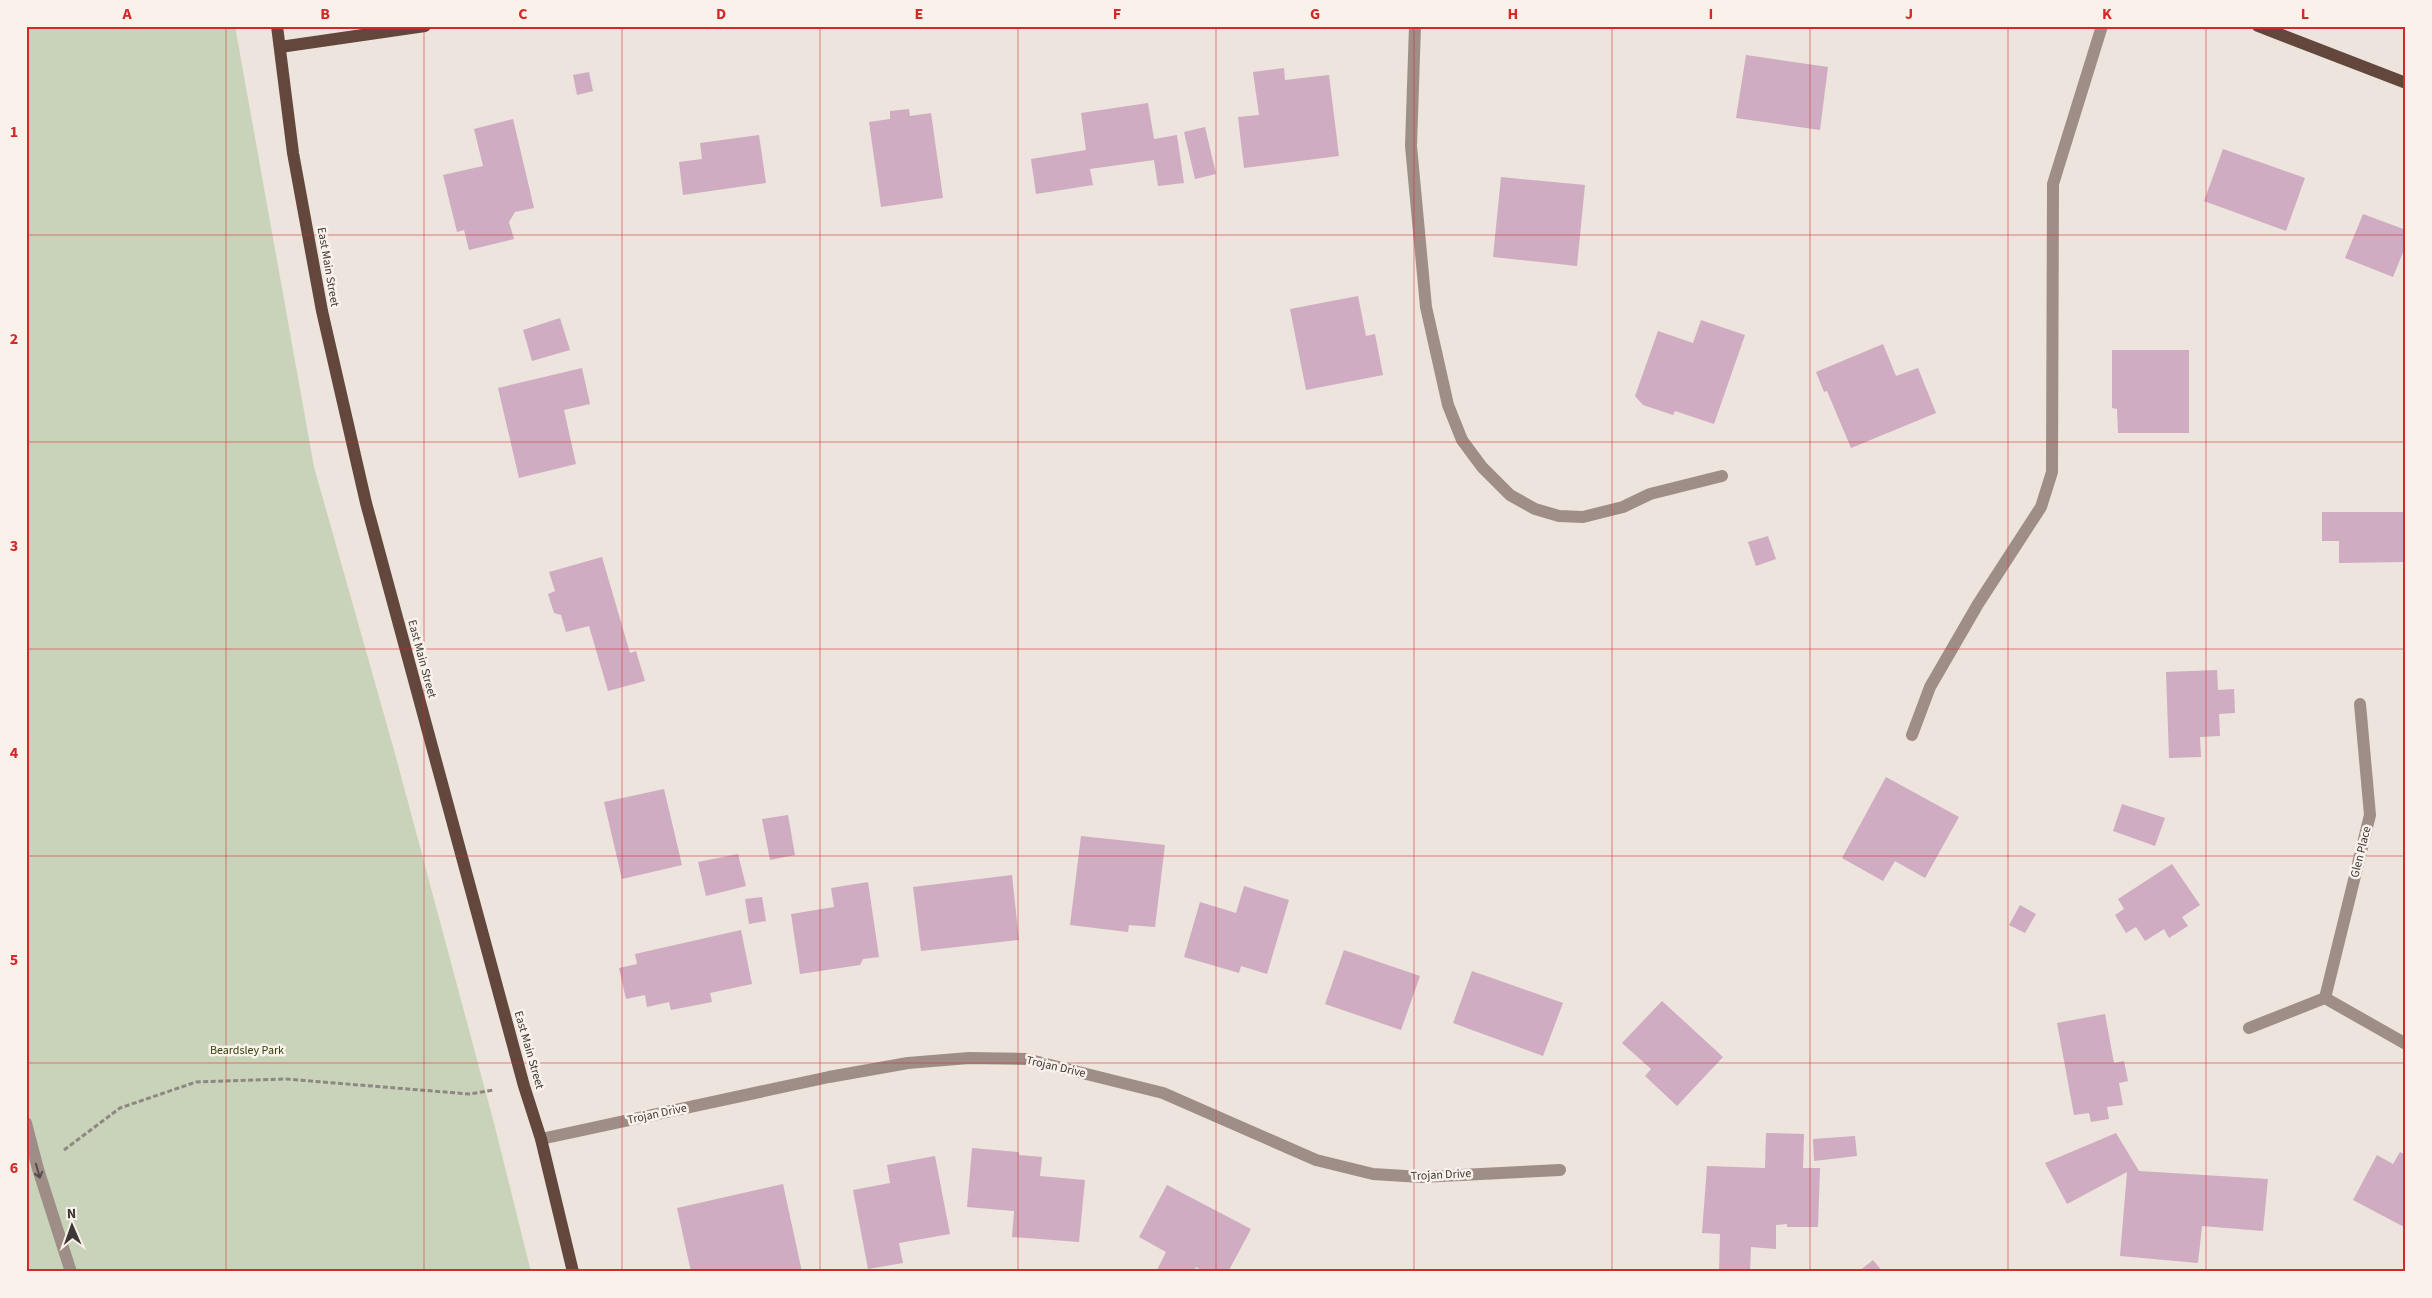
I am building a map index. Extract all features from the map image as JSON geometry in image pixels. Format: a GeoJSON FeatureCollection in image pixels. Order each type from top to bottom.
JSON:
{"type":"FeatureCollection","features":[{"type":"Feature","properties":{"kind":"main road","name":"East Main Street"},"geometry":{"type":"LineString","coordinates":[[277,26],[293,153],[322,311],[366,503],[524,1086],[541,1139],[573,1272]]}},
{"type":"Feature","properties":{"kind":"main road"},"geometry":{"type":"LineString","coordinates":[[280,47],[425,26]]}},
{"type":"Feature","properties":{"kind":"main road"},"geometry":{"type":"LineString","coordinates":[[2258,26],[2406,83]]}},
{"type":"Feature","properties":{"kind":"street"},"geometry":{"type":"LineString","coordinates":[[1415,26],[1411,146],[1426,308],[1448,405],[1462,440],[1482,467],[1510,495],[1535,509],[1559,516],[1583,517],[1623,507],[1650,494],[1722,476]]}},
{"type":"Feature","properties":{"kind":"street"},"geometry":{"type":"LineString","coordinates":[[1912,736],[1930,688],[1978,604],[2041,507],[2052,472],[2054,358],[2053,184],[2102,26]]}},
{"type":"Feature","properties":{"kind":"street","name":"Glen Place"},"geometry":{"type":"LineString","coordinates":[[2325,998],[2370,815],[2360,704]]}},
{"type":"Feature","properties":{"kind":"street"},"geometry":{"type":"LineString","coordinates":[[2248,1028],[2325,998],[2406,1044]]}},
{"type":"Feature","properties":{"kind":"street","name":"Trojan Drive"},"geometry":{"type":"LineString","coordinates":[[541,1139],[819,1079],[908,1063],[970,1058],[1026,1059],[1163,1093],[1316,1160],[1373,1174],[1421,1177],[1560,1170]]}},
{"type":"Feature","properties":{"kind":"street"},"geometry":{"type":"LineString","coordinates":[[26,1124],[38,1169],[71,1272]]}},
{"type":"Feature","properties":{"kind":"path"},"geometry":{"type":"LineString","coordinates":[[38,1169],[120,1108],[196,1082],[286,1079],[469,1094],[524,1086]]}},
{"type":"Feature","properties":{"kind":"green space","name":"Beardsley Park"},"geometry":{"type":"Polygon","coordinates":[[[26,26],[235,26],[314,467],[394,750],[495,1127],[531,1272],[26,1272],[26,26]]]}},
{"type":"Feature","properties":{"kind":"building"},"geometry":{"type":"Polygon","coordinates":[[[1746,55],[1828,67],[1820,130],[1736,118],[1746,55]]]}},
{"type":"Feature","properties":{"kind":"building"},"geometry":{"type":"Polygon","coordinates":[[[1284,68],[1285,80],[1329,75],[1339,156],[1244,168],[1238,117],[1259,115],[1253,72],[1284,68]]]}},
{"type":"Feature","properties":{"kind":"building"},"geometry":{"type":"Polygon","coordinates":[[[589,72],[593,91],[577,95],[573,75],[589,72]]]}},
{"type":"Feature","properties":{"kind":"building"},"geometry":{"type":"Polygon","coordinates":[[[1148,103],[1154,139],[1177,135],[1184,183],[1158,186],[1154,160],[1090,169],[1093,185],[1036,194],[1031,159],[1086,150],[1081,113],[1148,103]]]}},
{"type":"Feature","properties":{"kind":"building"},"geometry":{"type":"Polygon","coordinates":[[[909,109],[910,116],[931,113],[943,198],[881,207],[869,122],[890,119],[890,111],[909,109]]]}},
{"type":"Feature","properties":{"kind":"building"},"geometry":{"type":"Polygon","coordinates":[[[513,119],[534,208],[515,212],[509,222],[514,239],[469,250],[464,230],[457,232],[443,175],[483,166],[474,129],[513,119]]]}},
{"type":"Feature","properties":{"kind":"building"},"geometry":{"type":"Polygon","coordinates":[[[1205,127],[1216,174],[1195,179],[1184,132],[1205,127]]]}},
{"type":"Feature","properties":{"kind":"building"},"geometry":{"type":"Polygon","coordinates":[[[759,135],[766,183],[683,195],[679,162],[702,159],[700,143],[759,135]]]}},
{"type":"Feature","properties":{"kind":"building"},"geometry":{"type":"Polygon","coordinates":[[[2223,149],[2305,178],[2286,231],[2204,201],[2223,149]]]}},
{"type":"Feature","properties":{"kind":"building"},"geometry":{"type":"Polygon","coordinates":[[[1501,177],[1585,185],[1577,266],[1493,257],[1501,177]]]}},
{"type":"Feature","properties":{"kind":"building"},"geometry":{"type":"Polygon","coordinates":[[[2363,214],[2406,230],[2406,245],[2393,277],[2345,258],[2363,214]]]}},
{"type":"Feature","properties":{"kind":"building"},"geometry":{"type":"Polygon","coordinates":[[[1358,296],[1366,336],[1375,334],[1383,375],[1306,390],[1290,309],[1358,296]]]}},
{"type":"Feature","properties":{"kind":"building"},"geometry":{"type":"Polygon","coordinates":[[[560,318],[570,350],[532,361],[523,330],[560,318]]]}},
{"type":"Feature","properties":{"kind":"building"},"geometry":{"type":"Polygon","coordinates":[[[1701,320],[1745,335],[1714,424],[1675,411],[1673,415],[1643,405],[1635,396],[1658,331],[1693,343],[1701,320]]]}},
{"type":"Feature","properties":{"kind":"building"},"geometry":{"type":"Polygon","coordinates":[[[1883,344],[1896,376],[1918,368],[1936,413],[1851,448],[1827,391],[1824,392],[1816,372],[1883,344]]]}},
{"type":"Feature","properties":{"kind":"building"},"geometry":{"type":"Polygon","coordinates":[[[2112,350],[2189,350],[2189,433],[2118,433],[2117,409],[2112,408],[2112,350]]]}},
{"type":"Feature","properties":{"kind":"building"},"geometry":{"type":"Polygon","coordinates":[[[582,368],[590,404],[564,410],[576,464],[519,478],[498,388],[582,368]]]}},
{"type":"Feature","properties":{"kind":"building"},"geometry":{"type":"Polygon","coordinates":[[[2322,512],[2403,512],[2403,562],[2339,563],[2339,541],[2322,541],[2322,512]]]}},
{"type":"Feature","properties":{"kind":"building"},"geometry":{"type":"Polygon","coordinates":[[[1768,536],[1776,559],[1756,566],[1748,542],[1768,536]]]}},
{"type":"Feature","properties":{"kind":"building"},"geometry":{"type":"Polygon","coordinates":[[[602,557],[630,653],[636,651],[645,681],[608,691],[589,626],[566,632],[561,615],[554,613],[548,594],[555,591],[549,572],[602,557]]]}},
{"type":"Feature","properties":{"kind":"building"},"geometry":{"type":"Polygon","coordinates":[[[2217,670],[2218,690],[2234,689],[2235,713],[2219,714],[2220,736],[2200,737],[2201,757],[2169,758],[2166,672],[2217,670]]]}},
{"type":"Feature","properties":{"kind":"building"},"geometry":{"type":"Polygon","coordinates":[[[1886,777],[1959,817],[1925,878],[1895,861],[1883,881],[1842,858],[1886,777]]]}},
{"type":"Feature","properties":{"kind":"building"},"geometry":{"type":"Polygon","coordinates":[[[664,789],[682,865],[622,879],[604,802],[664,789]]]}},
{"type":"Feature","properties":{"kind":"building"},"geometry":{"type":"Polygon","coordinates":[[[2122,804],[2165,818],[2155,846],[2113,831],[2122,804]]]}},
{"type":"Feature","properties":{"kind":"building"},"geometry":{"type":"Polygon","coordinates":[[[788,815],[795,855],[770,860],[762,819],[788,815]]]}},
{"type":"Feature","properties":{"kind":"building"},"geometry":{"type":"Polygon","coordinates":[[[1081,836],[1165,845],[1155,927],[1129,925],[1128,932],[1070,925],[1081,836]]]}},
{"type":"Feature","properties":{"kind":"building"},"geometry":{"type":"Polygon","coordinates":[[[738,854],[746,886],[706,896],[698,862],[738,854]]]}},
{"type":"Feature","properties":{"kind":"building"},"geometry":{"type":"Polygon","coordinates":[[[2172,864],[2200,905],[2182,917],[2188,926],[2169,938],[2164,929],[2145,941],[2136,927],[2126,933],[2115,915],[2124,909],[2118,899],[2172,864]]]}},
{"type":"Feature","properties":{"kind":"building"},"geometry":{"type":"Polygon","coordinates":[[[1012,875],[1019,940],[921,951],[913,887],[1012,875]]]}},
{"type":"Feature","properties":{"kind":"building"},"geometry":{"type":"Polygon","coordinates":[[[868,882],[879,957],[863,959],[860,965],[800,974],[791,914],[834,907],[831,888],[868,882]]]}},
{"type":"Feature","properties":{"kind":"building"},"geometry":{"type":"Polygon","coordinates":[[[1244,886],[1289,900],[1267,974],[1241,966],[1239,973],[1184,957],[1200,902],[1236,913],[1244,886]]]}},
{"type":"Feature","properties":{"kind":"building"},"geometry":{"type":"Polygon","coordinates":[[[762,897],[766,921],[749,924],[745,899],[762,897]]]}},
{"type":"Feature","properties":{"kind":"building"},"geometry":{"type":"Polygon","coordinates":[[[2020,905],[2036,914],[2025,933],[2009,925],[2020,905]]]}},
{"type":"Feature","properties":{"kind":"building"},"geometry":{"type":"Polygon","coordinates":[[[741,930],[752,984],[710,993],[712,1002],[671,1010],[669,1002],[647,1007],[645,995],[626,999],[619,968],[637,964],[635,954],[741,930]]]}},
{"type":"Feature","properties":{"kind":"building"},"geometry":{"type":"Polygon","coordinates":[[[1344,950],[1420,976],[1401,1030],[1325,1004],[1344,950]]]}},
{"type":"Feature","properties":{"kind":"building"},"geometry":{"type":"Polygon","coordinates":[[[1472,971],[1563,1003],[1543,1056],[1453,1023],[1472,971]]]}},
{"type":"Feature","properties":{"kind":"building"},"geometry":{"type":"Polygon","coordinates":[[[1662,1001],[1723,1057],[1677,1106],[1645,1076],[1651,1069],[1622,1043],[1662,1001]]]}},
{"type":"Feature","properties":{"kind":"building"},"geometry":{"type":"Polygon","coordinates":[[[2105,1014],[2114,1063],[2124,1061],[2128,1081],[2119,1083],[2123,1105],[2107,1107],[2109,1119],[2091,1122],[2089,1113],[2074,1115],[2057,1023],[2105,1014]]]}},
{"type":"Feature","properties":{"kind":"building"},"geometry":{"type":"Polygon","coordinates":[[[1766,1133],[1804,1134],[1803,1168],[1820,1168],[1818,1227],[1787,1227],[1787,1224],[1776,1225],[1776,1249],[1751,1247],[1750,1272],[1719,1272],[1720,1234],[1702,1233],[1707,1166],[1765,1168],[1766,1133]]]}},
{"type":"Feature","properties":{"kind":"building"},"geometry":{"type":"Polygon","coordinates":[[[2116,1133],[2139,1171],[2268,1179],[2263,1231],[2202,1226],[2198,1263],[2120,1256],[2127,1172],[2067,1204],[2045,1163],[2116,1133]]]}},
{"type":"Feature","properties":{"kind":"building"},"geometry":{"type":"Polygon","coordinates":[[[1855,1136],[1857,1156],[1814,1161],[1813,1139],[1855,1136]]]}},
{"type":"Feature","properties":{"kind":"building"},"geometry":{"type":"Polygon","coordinates":[[[972,1148],[1019,1152],[1019,1155],[1042,1157],[1040,1176],[1085,1180],[1079,1242],[1012,1237],[1014,1211],[967,1207],[972,1148]]]}},
{"type":"Feature","properties":{"kind":"building"},"geometry":{"type":"Polygon","coordinates":[[[2400,1152],[2406,1155],[2406,1228],[2353,1200],[2377,1155],[2393,1164],[2400,1152]]]}},
{"type":"Feature","properties":{"kind":"building"},"geometry":{"type":"Polygon","coordinates":[[[935,1156],[950,1234],[899,1243],[903,1263],[868,1269],[853,1190],[890,1183],[887,1165],[935,1156]]]}},
{"type":"Feature","properties":{"kind":"building"},"geometry":{"type":"Polygon","coordinates":[[[783,1184],[802,1272],[691,1272],[677,1208],[783,1184]]]}},
{"type":"Feature","properties":{"kind":"building"},"geometry":{"type":"Polygon","coordinates":[[[1167,1185],[1251,1229],[1228,1272],[1204,1272],[1196,1267],[1194,1272],[1156,1272],[1166,1252],[1139,1237],[1167,1185]]]}},
{"type":"Feature","properties":{"kind":"building"},"geometry":{"type":"Polygon","coordinates":[[[1873,1260],[1883,1272],[1858,1272],[1873,1260]]]}}]}
